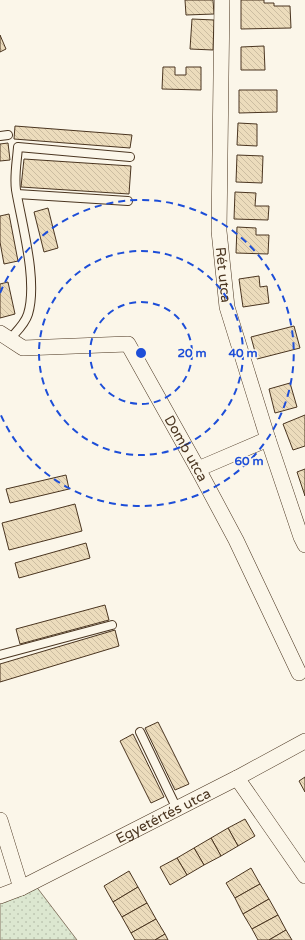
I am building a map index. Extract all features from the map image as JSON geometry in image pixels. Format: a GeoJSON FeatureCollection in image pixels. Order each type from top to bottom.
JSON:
{"type":"FeatureCollection","features":[{"type":"Feature","properties":{"kind":"street","name":"Rét utca"},"geometry":{"type":"LineString","coordinates":[[222,0],[219,231],[227,307],[268,439],[304,539]]}},
{"type":"Feature","properties":{"kind":"street","name":"Domb utca"},"geometry":{"type":"LineString","coordinates":[[5,336],[23,348],[128,344],[236,540],[299,673]]}},
{"type":"Feature","properties":{"kind":"street"},"geometry":{"type":"LineString","coordinates":[[198,469],[268,439]]}},
{"type":"Feature","properties":{"kind":"street","name":"Egyetértés utca"},"geometry":{"type":"LineString","coordinates":[[0,896],[21,888],[305,742]]}},
{"type":"Feature","properties":{"kind":"street"},"geometry":{"type":"LineString","coordinates":[[237,778],[305,876]]}},
{"type":"Feature","properties":{"kind":"street"},"geometry":{"type":"LineString","coordinates":[[0,820],[21,888]]}},
{"type":"Feature","properties":{"kind":"lane"},"geometry":{"type":"LineString","coordinates":[[5,336],[23,325],[28,315],[31,296],[31,277],[17,194],[16,171],[18,147],[130,157]]}},
{"type":"Feature","properties":{"kind":"lane"},"geometry":{"type":"LineString","coordinates":[[17,194],[128,201]]}},
{"type":"Feature","properties":{"kind":"lane"},"geometry":{"type":"LineString","coordinates":[[0,655],[112,625]]}},
{"type":"Feature","properties":{"kind":"lane"},"geometry":{"type":"LineString","coordinates":[[140,732],[177,809]]}},
{"type":"Feature","properties":{"kind":"green space"},"geometry":{"type":"Polygon","coordinates":[[[29,877],[77,940],[0,940],[0,890],[29,877]]]}},
{"type":"Feature","properties":{"kind":"building"},"geometry":{"type":"Polygon","coordinates":[[[185,0],[213,0],[214,14],[186,15],[185,0]]]}},
{"type":"Feature","properties":{"kind":"building"},"geometry":{"type":"Polygon","coordinates":[[[241,0],[264,0],[264,3],[274,3],[274,6],[290,6],[291,28],[241,29],[241,0]]]}},
{"type":"Feature","properties":{"kind":"building"},"geometry":{"type":"Polygon","coordinates":[[[192,19],[214,20],[213,50],[190,49],[192,19]]]}},
{"type":"Feature","properties":{"kind":"building"},"geometry":{"type":"Polygon","coordinates":[[[0,35],[6,49],[0,52],[0,35]]]}},
{"type":"Feature","properties":{"kind":"building"},"geometry":{"type":"Polygon","coordinates":[[[264,46],[265,70],[241,70],[241,47],[264,46]]]}},
{"type":"Feature","properties":{"kind":"building"},"geometry":{"type":"Polygon","coordinates":[[[163,67],[175,67],[175,75],[186,75],[186,67],[201,67],[201,90],[162,89],[163,67]]]}},
{"type":"Feature","properties":{"kind":"building"},"geometry":{"type":"Polygon","coordinates":[[[239,90],[277,90],[277,112],[239,113],[239,90]]]}},
{"type":"Feature","properties":{"kind":"building"},"geometry":{"type":"Polygon","coordinates":[[[238,123],[257,124],[257,146],[237,145],[238,123]]]}},
{"type":"Feature","properties":{"kind":"building"},"geometry":{"type":"Polygon","coordinates":[[[15,126],[132,135],[130,148],[14,139],[15,126]]]}},
{"type":"Feature","properties":{"kind":"building"},"geometry":{"type":"Polygon","coordinates":[[[8,143],[10,160],[0,161],[0,144],[8,143]]]}},
{"type":"Feature","properties":{"kind":"building"},"geometry":{"type":"Polygon","coordinates":[[[237,155],[263,156],[262,183],[236,182],[237,155]]]}},
{"type":"Feature","properties":{"kind":"building"},"geometry":{"type":"Polygon","coordinates":[[[24,159],[131,166],[129,194],[21,187],[24,159]]]}},
{"type":"Feature","properties":{"kind":"building"},"geometry":{"type":"Polygon","coordinates":[[[235,192],[256,193],[255,206],[269,206],[268,220],[234,219],[235,192]]]}},
{"type":"Feature","properties":{"kind":"building"},"geometry":{"type":"Polygon","coordinates":[[[48,208],[58,248],[44,252],[34,212],[48,208]]]}},
{"type":"Feature","properties":{"kind":"building"},"geometry":{"type":"Polygon","coordinates":[[[9,214],[18,261],[4,264],[0,242],[0,216],[9,214]]]}},
{"type":"Feature","properties":{"kind":"building"},"geometry":{"type":"Polygon","coordinates":[[[237,227],[256,228],[256,235],[269,235],[268,254],[236,253],[237,227]]]}},
{"type":"Feature","properties":{"kind":"building"},"geometry":{"type":"Polygon","coordinates":[[[259,276],[260,287],[267,286],[269,303],[243,307],[239,279],[259,276]]]}},
{"type":"Feature","properties":{"kind":"building"},"geometry":{"type":"Polygon","coordinates":[[[8,282],[15,314],[0,318],[0,284],[8,282]]]}},
{"type":"Feature","properties":{"kind":"building"},"geometry":{"type":"Polygon","coordinates":[[[294,326],[300,348],[257,359],[251,337],[294,326]]]}},
{"type":"Feature","properties":{"kind":"building"},"geometry":{"type":"Polygon","coordinates":[[[290,383],[297,407],[275,413],[269,389],[290,383]]]}},
{"type":"Feature","properties":{"kind":"building"},"geometry":{"type":"Polygon","coordinates":[[[305,415],[305,446],[293,450],[283,424],[305,415]]]}},
{"type":"Feature","properties":{"kind":"building"},"geometry":{"type":"Polygon","coordinates":[[[305,469],[305,496],[297,472],[305,469]]]}},
{"type":"Feature","properties":{"kind":"building"},"geometry":{"type":"Polygon","coordinates":[[[66,475],[69,489],[10,503],[6,489],[66,475]]]}},
{"type":"Feature","properties":{"kind":"building"},"geometry":{"type":"Polygon","coordinates":[[[75,504],[82,531],[9,550],[2,523],[75,504]]]}},
{"type":"Feature","properties":{"kind":"building"},"geometry":{"type":"Polygon","coordinates":[[[86,543],[90,558],[19,578],[15,563],[86,543]]]}},
{"type":"Feature","properties":{"kind":"building"},"geometry":{"type":"Polygon","coordinates":[[[105,605],[109,620],[20,644],[16,629],[105,605]]]}},
{"type":"Feature","properties":{"kind":"building"},"geometry":{"type":"Polygon","coordinates":[[[115,630],[119,646],[0,682],[0,664],[115,630]]]}},
{"type":"Feature","properties":{"kind":"building"},"geometry":{"type":"Polygon","coordinates":[[[158,722],[189,784],[175,790],[145,728],[158,722]]]}},
{"type":"Feature","properties":{"kind":"building"},"geometry":{"type":"Polygon","coordinates":[[[133,734],[164,797],[151,803],[120,741],[133,734]]]}},
{"type":"Feature","properties":{"kind":"building"},"geometry":{"type":"Polygon","coordinates":[[[305,777],[305,792],[299,781],[305,777]]]}},
{"type":"Feature","properties":{"kind":"building"},"geometry":{"type":"Polygon","coordinates":[[[245,819],[255,836],[238,846],[228,828],[245,819]]]}},
{"type":"Feature","properties":{"kind":"building"},"geometry":{"type":"Polygon","coordinates":[[[228,828],[238,846],[221,856],[211,838],[228,828]]]}},
{"type":"Feature","properties":{"kind":"building"},"geometry":{"type":"Polygon","coordinates":[[[211,838],[221,856],[204,865],[194,848],[211,838]]]}},
{"type":"Feature","properties":{"kind":"building"},"geometry":{"type":"Polygon","coordinates":[[[194,848],[204,865],[187,875],[177,858],[194,848]]]}},
{"type":"Feature","properties":{"kind":"building"},"geometry":{"type":"Polygon","coordinates":[[[177,858],[187,875],[170,885],[160,867],[177,858]]]}},
{"type":"Feature","properties":{"kind":"building"},"geometry":{"type":"Polygon","coordinates":[[[251,868],[260,884],[235,898],[226,883],[251,868]]]}},
{"type":"Feature","properties":{"kind":"building"},"geometry":{"type":"Polygon","coordinates":[[[129,871],[138,887],[113,902],[104,886],[129,871]]]}},
{"type":"Feature","properties":{"kind":"building"},"geometry":{"type":"Polygon","coordinates":[[[260,884],[269,899],[243,914],[235,898],[260,884]]]}},
{"type":"Feature","properties":{"kind":"building"},"geometry":{"type":"Polygon","coordinates":[[[138,887],[147,903],[122,917],[113,902],[138,887]]]}},
{"type":"Feature","properties":{"kind":"building"},"geometry":{"type":"Polygon","coordinates":[[[269,899],[278,915],[252,929],[243,914],[269,899]]]}},
{"type":"Feature","properties":{"kind":"building"},"geometry":{"type":"Polygon","coordinates":[[[147,903],[156,919],[131,933],[122,917],[147,903]]]}},
{"type":"Feature","properties":{"kind":"building"},"geometry":{"type":"Polygon","coordinates":[[[278,915],[286,930],[269,940],[258,940],[252,929],[278,915]]]}},
{"type":"Feature","properties":{"kind":"building"},"geometry":{"type":"Polygon","coordinates":[[[156,919],[165,934],[155,940],[135,940],[131,933],[156,919]]]}},
{"type":"Feature","properties":{"kind":"building"},"geometry":{"type":"Polygon","coordinates":[[[286,930],[292,940],[269,940],[286,930]]]}},
{"type":"Feature","properties":{"kind":"building"},"geometry":{"type":"Polygon","coordinates":[[[165,934],[168,940],[155,940],[165,934]]]}}]}
